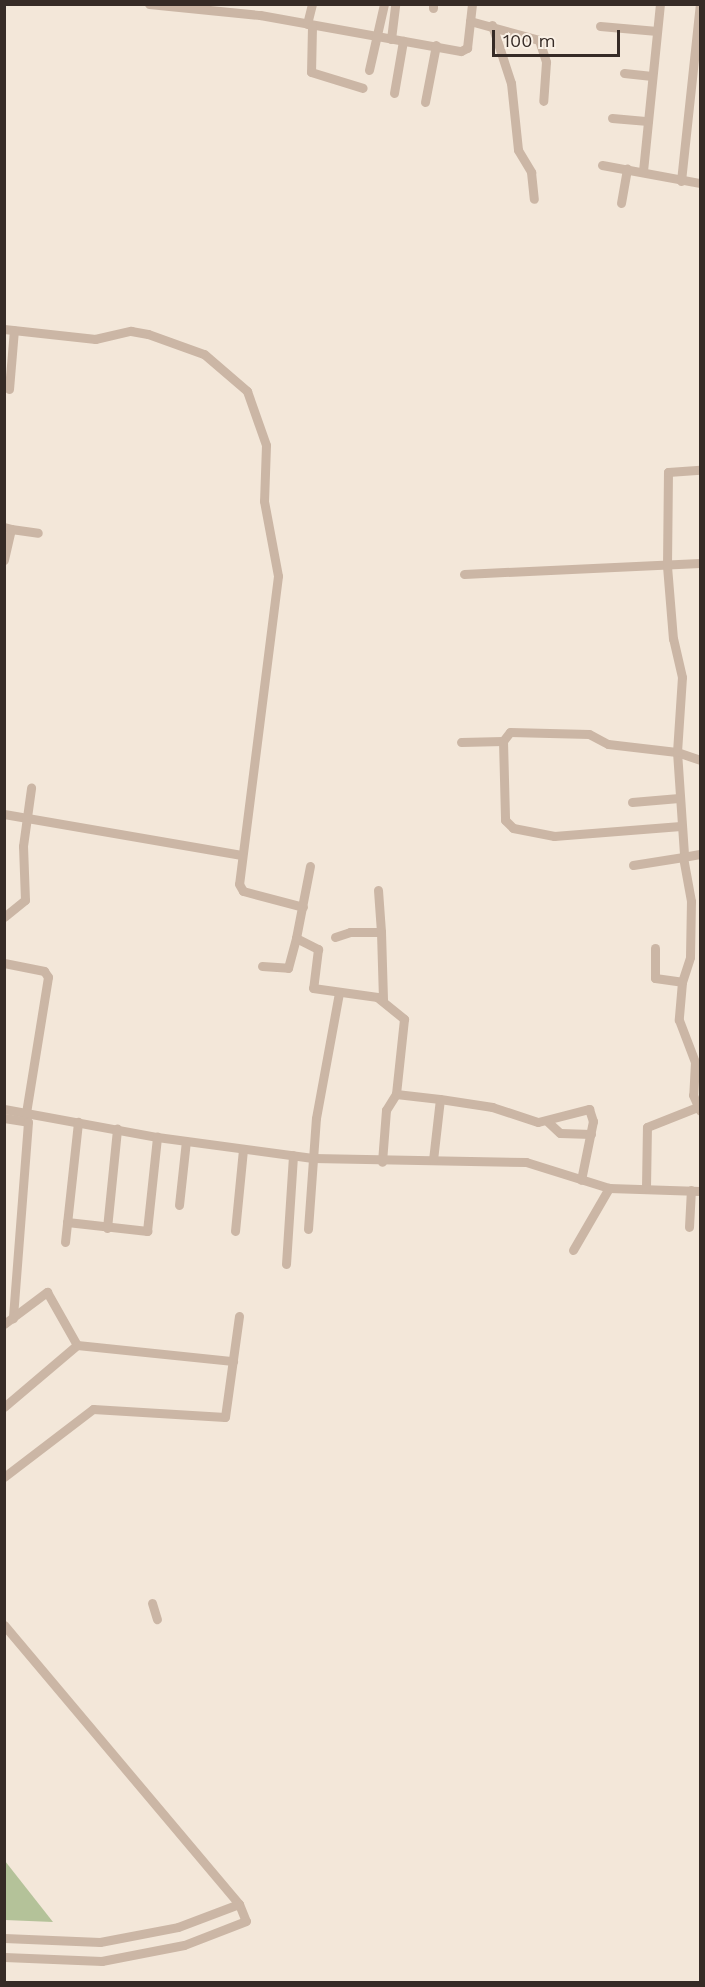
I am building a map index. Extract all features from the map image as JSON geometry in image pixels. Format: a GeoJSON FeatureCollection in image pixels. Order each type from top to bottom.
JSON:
{"type":"FeatureCollection","features":[{"type":"Feature","properties":{"kind":"street"},"geometry":{"type":"LineString","coordinates":[[149,4],[310,25],[465,50],[472,4]]}},
{"type":"Feature","properties":{"kind":"street"},"geometry":{"type":"LineString","coordinates":[[312,4],[311,72],[363,88]]}},
{"type":"Feature","properties":{"kind":"street"},"geometry":{"type":"LineString","coordinates":[[369,70],[384,4]]}},
{"type":"Feature","properties":{"kind":"street"},"geometry":{"type":"LineString","coordinates":[[391,39],[395,4]]}},
{"type":"Feature","properties":{"kind":"street"},"geometry":{"type":"LineString","coordinates":[[643,171],[660,4]]}},
{"type":"Feature","properties":{"kind":"street"},"geometry":{"type":"LineString","coordinates":[[681,181],[700,4]]}},
{"type":"Feature","properties":{"kind":"street"},"geometry":{"type":"LineString","coordinates":[[470,21],[533,35],[543,45],[543,101]]}},
{"type":"Feature","properties":{"kind":"street"},"geometry":{"type":"LineString","coordinates":[[492,25],[512,83],[518,150],[531,172],[534,199]]}},
{"type":"Feature","properties":{"kind":"street"},"geometry":{"type":"LineString","coordinates":[[600,26],[657,31]]}},
{"type":"Feature","properties":{"kind":"street"},"geometry":{"type":"LineString","coordinates":[[394,93],[403,41]]}},
{"type":"Feature","properties":{"kind":"street"},"geometry":{"type":"LineString","coordinates":[[425,102],[436,45]]}},
{"type":"Feature","properties":{"kind":"street"},"geometry":{"type":"LineString","coordinates":[[624,73],[652,76]]}},
{"type":"Feature","properties":{"kind":"street"},"geometry":{"type":"LineString","coordinates":[[612,118],[648,121]]}},
{"type":"Feature","properties":{"kind":"street"},"geometry":{"type":"LineString","coordinates":[[602,165],[700,183]]}},
{"type":"Feature","properties":{"kind":"street"},"geometry":{"type":"LineString","coordinates":[[621,203],[627,169]]}},
{"type":"Feature","properties":{"kind":"street"},"geometry":{"type":"LineString","coordinates":[[9,389],[9,329],[95,339],[131,331],[192,349],[220,364],[247,391],[259,416],[266,445],[264,501],[277,587],[239,884],[243,891],[303,907]]}},
{"type":"Feature","properties":{"kind":"street"},"geometry":{"type":"LineString","coordinates":[[646,1188],[647,1127],[699,1107],[695,1062],[679,1020],[682,982],[690,946],[691,901],[681,826],[677,752],[682,677],[673,639],[667,566],[668,472],[700,470]]}},
{"type":"Feature","properties":{"kind":"street"},"geometry":{"type":"LineString","coordinates":[[4,560],[8,528],[38,533]]}},
{"type":"Feature","properties":{"kind":"street"},"geometry":{"type":"LineString","coordinates":[[464,574],[572,566],[667,566],[700,563]]}},
{"type":"Feature","properties":{"kind":"street"},"geometry":{"type":"LineString","coordinates":[[681,826],[554,836],[513,828],[505,820],[504,741],[510,732],[589,734],[608,744],[677,752],[700,760]]}},
{"type":"Feature","properties":{"kind":"street"},"geometry":{"type":"LineString","coordinates":[[461,742],[504,741]]}},
{"type":"Feature","properties":{"kind":"street"},"geometry":{"type":"LineString","coordinates":[[4,917],[25,900],[27,818],[31,788]]}},
{"type":"Feature","properties":{"kind":"street"},"geometry":{"type":"LineString","coordinates":[[632,802],[679,798]]}},
{"type":"Feature","properties":{"kind":"street"},"geometry":{"type":"LineString","coordinates":[[4,814],[241,855]]}},
{"type":"Feature","properties":{"kind":"street"},"geometry":{"type":"LineString","coordinates":[[633,866],[684,855],[700,854]]}},
{"type":"Feature","properties":{"kind":"street"},"geometry":{"type":"LineString","coordinates":[[262,966],[288,968],[303,907],[310,866]]}},
{"type":"Feature","properties":{"kind":"street"},"geometry":{"type":"LineString","coordinates":[[378,891],[382,1000]]}},
{"type":"Feature","properties":{"kind":"street"},"geometry":{"type":"LineString","coordinates":[[334,937],[350,932],[381,932]]}},
{"type":"Feature","properties":{"kind":"street"},"geometry":{"type":"LineString","coordinates":[[296,938],[318,949],[313,988],[382,1000],[404,1018],[396,1094],[386,1110],[382,1162]]}},
{"type":"Feature","properties":{"kind":"street"},"geometry":{"type":"LineString","coordinates":[[690,946],[700,947]]}},
{"type":"Feature","properties":{"kind":"street"},"geometry":{"type":"LineString","coordinates":[[655,948],[655,978],[682,982]]}},
{"type":"Feature","properties":{"kind":"street"},"geometry":{"type":"LineString","coordinates":[[4,963],[44,971],[48,978],[26,1113]]}},
{"type":"Feature","properties":{"kind":"street"},"geometry":{"type":"LineString","coordinates":[[308,1229],[313,1158],[339,993]]}},
{"type":"Feature","properties":{"kind":"street"},"geometry":{"type":"LineString","coordinates":[[396,1094],[440,1099],[549,1122],[590,1109],[591,1134],[581,1180]]}},
{"type":"Feature","properties":{"kind":"street"},"geometry":{"type":"LineString","coordinates":[[433,1160],[440,1099]]}},
{"type":"Feature","properties":{"kind":"street"},"geometry":{"type":"LineString","coordinates":[[4,1109],[156,1137],[313,1158],[382,1162],[433,1160],[526,1162],[609,1188],[696,1190],[688,1227]]}},
{"type":"Feature","properties":{"kind":"street"},"geometry":{"type":"LineString","coordinates":[[4,1118],[28,1122],[9,1321]]}},
{"type":"Feature","properties":{"kind":"street"},"geometry":{"type":"LineString","coordinates":[[65,1242],[78,1122]]}},
{"type":"Feature","properties":{"kind":"street"},"geometry":{"type":"LineString","coordinates":[[549,1122],[560,1132],[591,1134]]}},
{"type":"Feature","properties":{"kind":"street"},"geometry":{"type":"LineString","coordinates":[[107,1228],[117,1129]]}},
{"type":"Feature","properties":{"kind":"street"},"geometry":{"type":"LineString","coordinates":[[67,1222],[147,1231],[156,1137]]}},
{"type":"Feature","properties":{"kind":"street"},"geometry":{"type":"LineString","coordinates":[[179,1205],[186,1141]]}},
{"type":"Feature","properties":{"kind":"street"},"geometry":{"type":"LineString","coordinates":[[235,1231],[243,1149]]}},
{"type":"Feature","properties":{"kind":"street"},"geometry":{"type":"LineString","coordinates":[[286,1264],[293,1155]]}},
{"type":"Feature","properties":{"kind":"street"},"geometry":{"type":"LineString","coordinates":[[573,1250],[609,1188]]}},
{"type":"Feature","properties":{"kind":"street"},"geometry":{"type":"LineString","coordinates":[[9,1321],[47,1293],[77,1345]]}},
{"type":"Feature","properties":{"kind":"street"},"geometry":{"type":"LineString","coordinates":[[4,1477],[93,1409],[225,1417],[239,1316]]}},
{"type":"Feature","properties":{"kind":"street"},"geometry":{"type":"LineString","coordinates":[[4,1407],[77,1345],[233,1361]]}},
{"type":"Feature","properties":{"kind":"street"},"geometry":{"type":"LineString","coordinates":[[152,1603],[157,1618]]}},
{"type":"Feature","properties":{"kind":"street"},"geometry":{"type":"LineString","coordinates":[[4,1624],[239,1904],[246,1921],[184,1945],[113,1959],[60,1962],[4,1957]]}},
{"type":"Feature","properties":{"kind":"street"},"geometry":{"type":"LineString","coordinates":[[4,1938],[100,1942],[178,1927],[239,1904]]}},
{"type":"Feature","properties":{"kind":"green space"},"geometry":{"type":"Polygon","coordinates":[[[5,1861],[53,1922],[5,1920],[5,1861]]]}}]}
